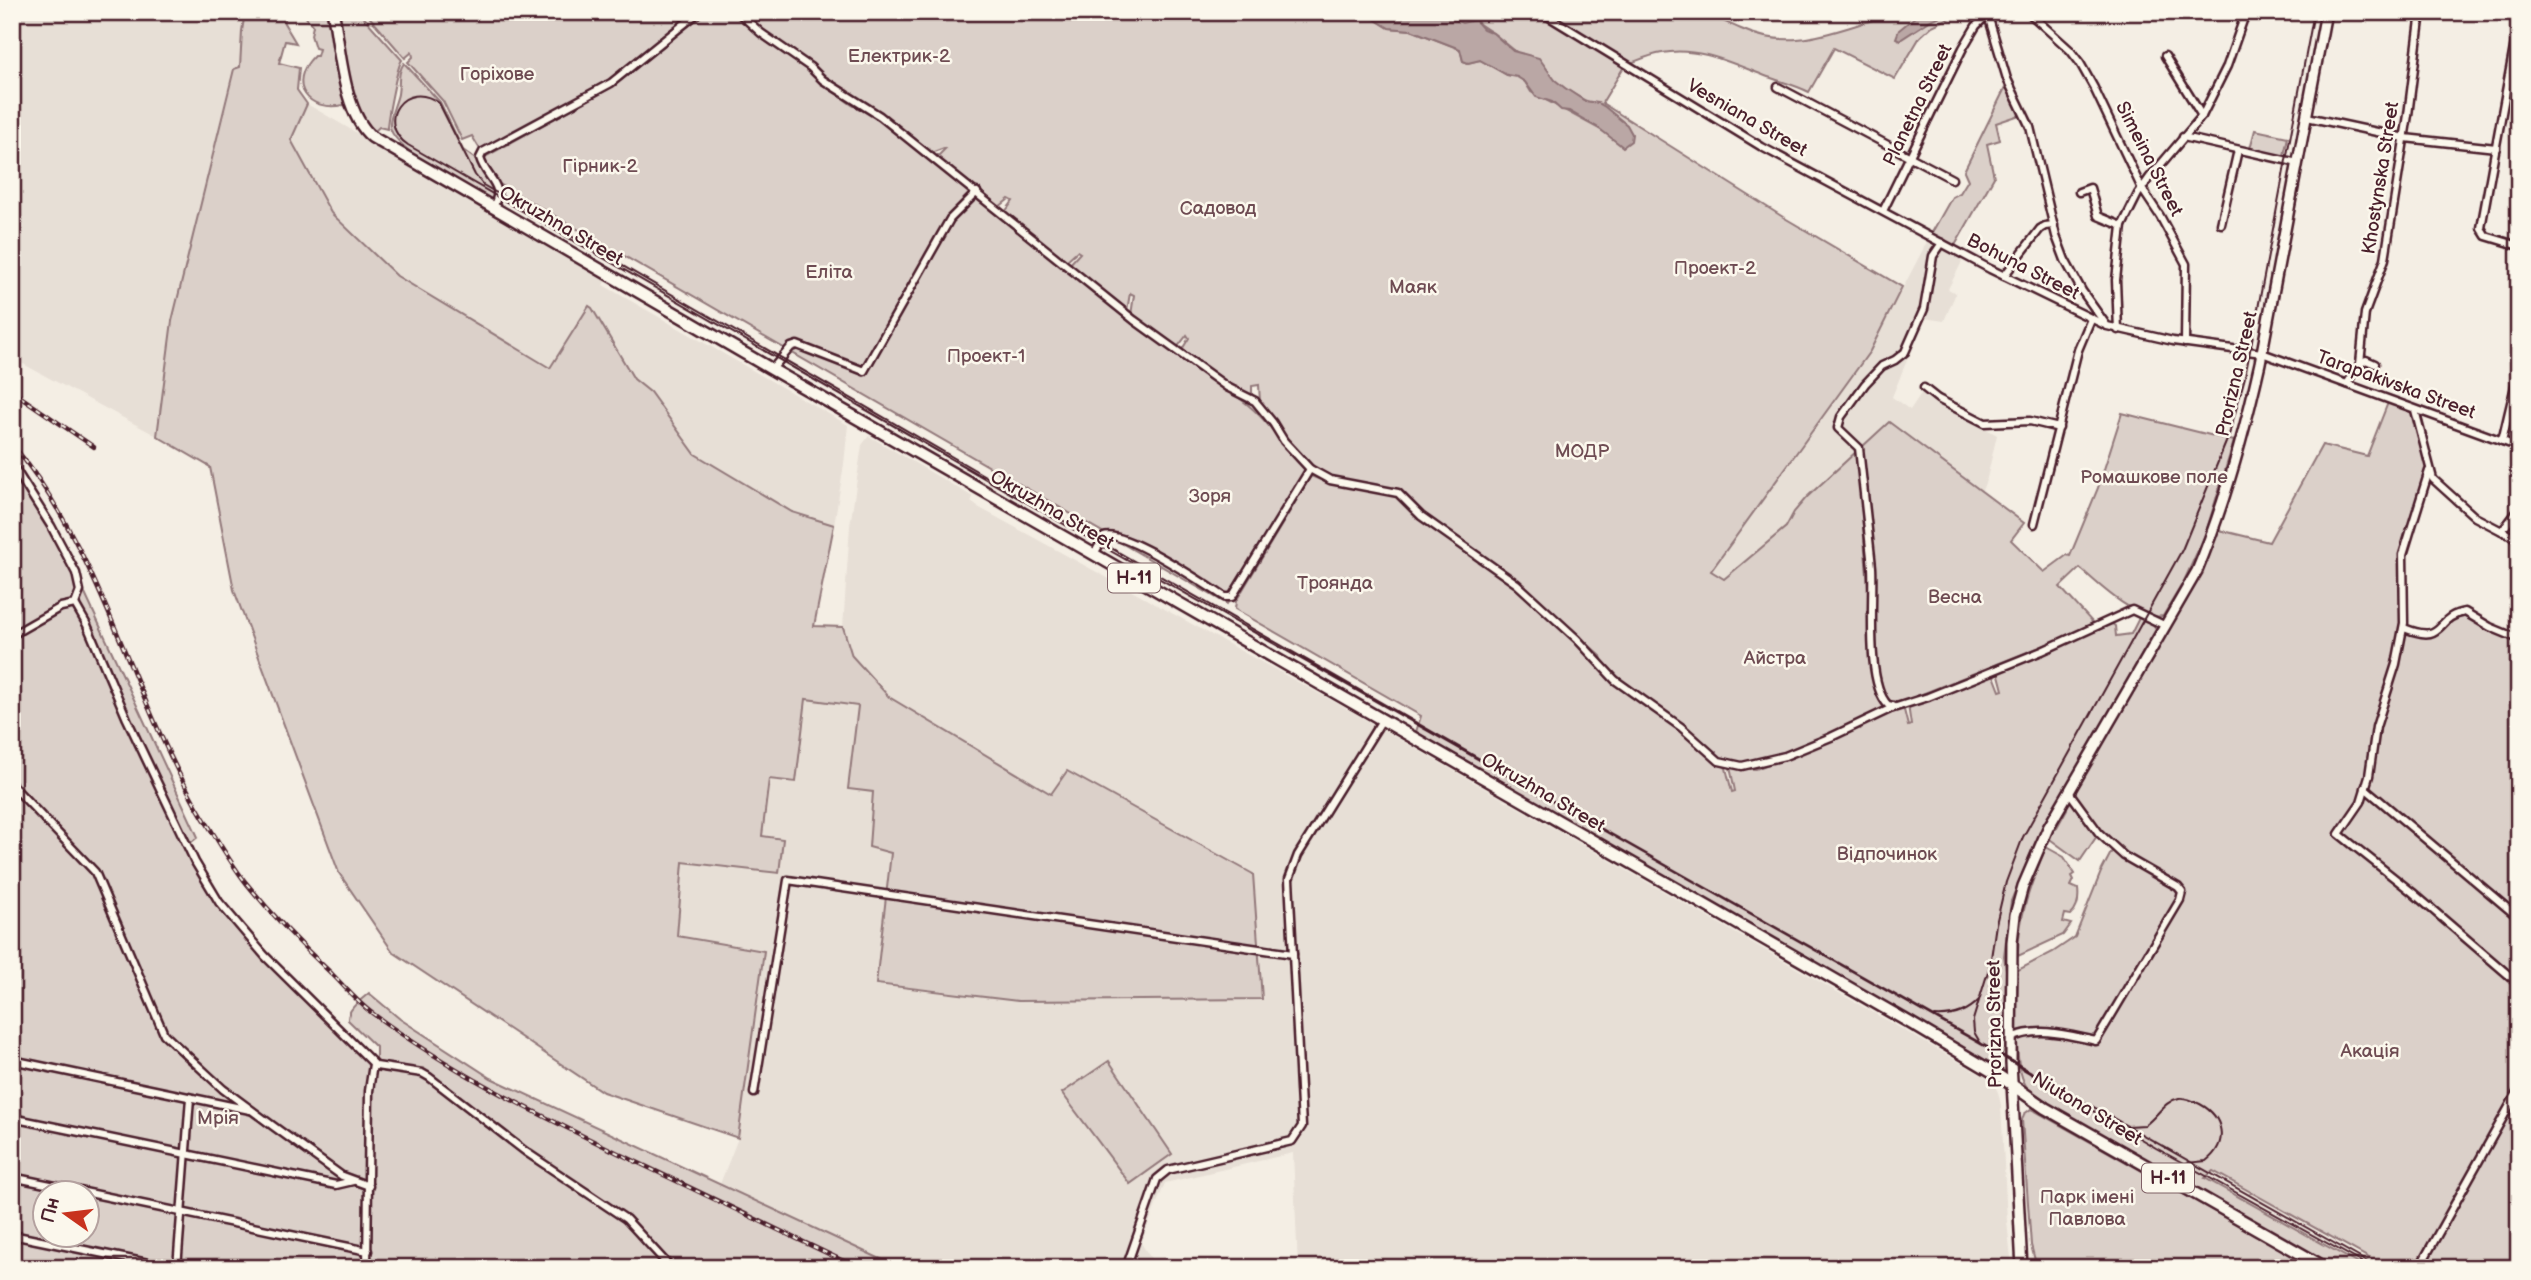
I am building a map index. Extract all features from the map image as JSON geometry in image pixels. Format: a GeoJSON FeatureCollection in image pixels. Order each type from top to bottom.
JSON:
{"type":"FeatureCollection","features":[{"type":"Feature","properties":{"kind":"main road","name":"Okruzhna Street"},"geometry":{"type":"LineString","coordinates":[[333,12],[351,104],[355,116],[366,132],[2012,1084]]}},
{"type":"Feature","properties":{"kind":"main road","name":"Prorizna Street"},"geometry":{"type":"LineString","coordinates":[[2022,1267],[2011,1038],[2011,954],[2015,915],[2023,886],[2039,847],[2197,571],[2215,529],[2262,353],[2326,12]]}},
{"type":"Feature","properties":{"kind":"main road","name":"Niutona Street"},"geometry":{"type":"LineString","coordinates":[[2012,1084],[2045,1108],[2326,1268]]}},
{"type":"Feature","properties":{"kind":"street"},"geometry":{"type":"LineString","coordinates":[[493,207],[497,200],[496,183],[483,168],[480,158],[483,152],[611,83],[699,12]]}},
{"type":"Feature","properties":{"kind":"street"},"geometry":{"type":"LineString","coordinates":[[738,12],[823,80],[873,111],[1143,326],[1227,387],[1255,401],[1284,441],[1310,469],[1330,480],[1398,493],[1421,516],[1517,584],[1577,639],[1615,680],[1681,727],[1719,761],[1751,765],[1784,756],[1899,706],[2042,651],[2132,610],[2166,626]]}},
{"type":"Feature","properties":{"kind":"street","name":"Vesniana Street"},"geometry":{"type":"LineString","coordinates":[[1541,12],[1742,136],[1942,243]]}},
{"type":"Feature","properties":{"kind":"street","name":"Simeina Street"},"geometry":{"type":"LineString","coordinates":[[2028,12],[2070,50],[2080,63],[2142,189],[2187,267],[2185,343]]}},
{"type":"Feature","properties":{"kind":"street"},"geometry":{"type":"LineString","coordinates":[[2118,330],[2116,280],[2122,226],[2142,189],[2202,116],[2227,66],[2246,12]]}},
{"type":"Feature","properties":{"kind":"street","name":"Khostynska Street"},"geometry":{"type":"LineString","coordinates":[[2347,384],[2360,364],[2362,324],[2385,259],[2405,138],[2421,12]]}},
{"type":"Feature","properties":{"kind":"street"},"geometry":{"type":"LineString","coordinates":[[1987,14],[2007,79],[2030,127],[2065,260],[2107,326]]}},
{"type":"Feature","properties":{"kind":"street","name":"Planetna Street"},"geometry":{"type":"LineString","coordinates":[[1883,212],[1963,48],[1987,14]]}},
{"type":"Feature","properties":{"kind":"street"},"geometry":{"type":"LineString","coordinates":[[2519,20],[2481,228],[2486,236],[2519,246]]}},
{"type":"Feature","properties":{"kind":"street"},"geometry":{"type":"LineString","coordinates":[[2165,56],[2202,116]]}},
{"type":"Feature","properties":{"kind":"street"},"geometry":{"type":"LineString","coordinates":[[1778,88],[1952,179]]}},
{"type":"Feature","properties":{"kind":"street"},"geometry":{"type":"LineString","coordinates":[[2308,117],[2405,138],[2496,148]]}},
{"type":"Feature","properties":{"kind":"street"},"geometry":{"type":"LineString","coordinates":[[2183,137],[2298,163]]}},
{"type":"Feature","properties":{"kind":"street"},"geometry":{"type":"LineString","coordinates":[[2221,224],[2238,150]]}},
{"type":"Feature","properties":{"kind":"street"},"geometry":{"type":"LineString","coordinates":[[2079,192],[2090,188],[2098,216],[2122,226]]}},
{"type":"Feature","properties":{"kind":"street"},"geometry":{"type":"LineString","coordinates":[[772,369],[791,347],[797,345],[864,372],[950,219],[976,192]]}},
{"type":"Feature","properties":{"kind":"street"},"geometry":{"type":"LineString","coordinates":[[2004,276],[2040,229],[2054,225]]}},
{"type":"Feature","properties":{"kind":"street"},"geometry":{"type":"LineString","coordinates":[[1899,706],[1884,702],[1874,667],[1872,567],[1859,448],[1838,428],[1841,417],[1865,384],[1882,366],[1905,352],[1924,309],[1933,256],[1942,243]]}},
{"type":"Feature","properties":{"kind":"street","name":"Bohuna Street"},"geometry":{"type":"LineString","coordinates":[[1942,243],[2107,326],[2185,343]]}},
{"type":"Feature","properties":{"kind":"street","name":"Bohuna Street"},"geometry":{"type":"LineString","coordinates":[[2034,524],[2078,350],[2091,319]]}},
{"type":"Feature","properties":{"kind":"street","name":"Tarapakivska Street"},"geometry":{"type":"LineString","coordinates":[[2185,343],[2262,353],[2519,447]]}},
{"type":"Feature","properties":{"kind":"street"},"geometry":{"type":"LineString","coordinates":[[2360,364],[2366,360],[2375,364]]}},
{"type":"Feature","properties":{"kind":"street"},"geometry":{"type":"LineString","coordinates":[[2502,442],[2519,369]]}},
{"type":"Feature","properties":{"kind":"street"},"geometry":{"type":"LineString","coordinates":[[1924,388],[1938,399],[1985,423],[2031,421],[2059,428]]}},
{"type":"Feature","properties":{"kind":"street"},"geometry":{"type":"LineString","coordinates":[[2415,410],[2433,479],[2475,517],[2519,540]]}},
{"type":"Feature","properties":{"kind":"street"},"geometry":{"type":"LineString","coordinates":[[12,464],[51,526],[76,573],[80,591],[75,604]]}},
{"type":"Feature","properties":{"kind":"street"},"geometry":{"type":"LineString","coordinates":[[1094,554],[1104,537],[1115,536],[1141,546],[1225,597],[1232,597],[1310,469]]}},
{"type":"Feature","properties":{"kind":"street"},"geometry":{"type":"LineString","coordinates":[[2429,471],[2403,555],[2404,628],[2396,664],[2375,727],[2369,776],[2361,802],[2339,834],[2412,892],[2519,984]]}},
{"type":"Feature","properties":{"kind":"street"},"geometry":{"type":"LineString","coordinates":[[2502,531],[2519,509]]}},
{"type":"Feature","properties":{"kind":"street"},"geometry":{"type":"LineString","coordinates":[[12,635],[61,607],[75,604]]}},
{"type":"Feature","properties":{"kind":"street"},"geometry":{"type":"LineString","coordinates":[[75,604],[195,862],[219,902],[274,965],[373,1063],[382,1069],[422,1073],[429,1077],[526,1152],[626,1219],[671,1268]]}},
{"type":"Feature","properties":{"kind":"street"},"geometry":{"type":"LineString","coordinates":[[2404,628],[2430,635],[2456,614],[2465,612],[2490,627],[2519,639]]}},
{"type":"Feature","properties":{"kind":"street"},"geometry":{"type":"LineString","coordinates":[[1125,1268],[1157,1180],[1168,1170],[1292,1140],[1302,1126],[1289,879],[1292,868],[1381,720]]}},
{"type":"Feature","properties":{"kind":"street"},"geometry":{"type":"LineString","coordinates":[[12,785],[95,872],[164,1034],[223,1089],[353,1181],[369,1186]]}},
{"type":"Feature","properties":{"kind":"street"},"geometry":{"type":"LineString","coordinates":[[2365,788],[2519,918]]}},
{"type":"Feature","properties":{"kind":"street","name":"Prorizna Street"},"geometry":{"type":"LineString","coordinates":[[2011,1038],[2025,1032],[2039,1031],[2096,1041],[2180,900],[2182,892],[2114,848],[2099,833],[2069,792]]}},
{"type":"Feature","properties":{"kind":"street"},"geometry":{"type":"LineString","coordinates":[[754,1093],[788,880],[1293,954]]}},
{"type":"Feature","properties":{"kind":"street"},"geometry":{"type":"LineString","coordinates":[[12,1060],[253,1111]]}},
{"type":"Feature","properties":{"kind":"street"},"geometry":{"type":"LineString","coordinates":[[367,1268],[369,1091],[373,1063]]}},
{"type":"Feature","properties":{"kind":"street"},"geometry":{"type":"LineString","coordinates":[[2419,1268],[2519,1089]]}},
{"type":"Feature","properties":{"kind":"street"},"geometry":{"type":"LineString","coordinates":[[12,1235],[174,1268],[190,1098]]}},
{"type":"Feature","properties":{"kind":"street"},"geometry":{"type":"LineString","coordinates":[[12,1118],[335,1185],[353,1181]]}},
{"type":"Feature","properties":{"kind":"street"},"geometry":{"type":"LineString","coordinates":[[12,1177],[368,1251]]}},
{"type":"Feature","properties":{"kind":"shaded area"},"geometry":{"type":"Polygon","coordinates":[[[12,12],[245,12],[240,68],[233,69],[172,321],[157,436],[12,358],[12,12]]]}},
{"type":"Feature","properties":{"kind":"shaded area"},"geometry":{"type":"Polygon","coordinates":[[[1363,12],[1438,12],[1462,23],[1475,20],[1513,51],[1539,58],[1555,80],[1565,88],[1585,101],[1605,107],[1627,125],[1632,134],[1631,141],[1623,147],[1597,127],[1569,111],[1561,110],[1552,102],[1536,97],[1525,82],[1517,77],[1507,75],[1480,60],[1468,63],[1463,61],[1460,49],[1411,30],[1389,28],[1363,12]]]}},
{"type":"Feature","properties":{"kind":"shaded area"},"geometry":{"type":"Polygon","coordinates":[[[1921,12],[1950,12],[1931,20],[1900,40],[1896,38],[1899,30],[1921,12]]]}},
{"type":"Feature","properties":{"kind":"shaded area"},"geometry":{"type":"Polygon","coordinates":[[[307,104],[607,279],[603,285],[848,425],[834,525],[792,512],[695,454],[650,392],[634,379],[592,308],[589,307],[550,368],[397,276],[331,212],[291,140],[307,104]]]}},
{"type":"Feature","properties":{"kind":"shaded area"},"geometry":{"type":"Polygon","coordinates":[[[1930,236],[1965,256],[1948,289],[1956,293],[1944,321],[1924,318],[1892,397],[1910,410],[1922,392],[1997,435],[1981,493],[1889,422],[1806,499],[1794,512],[1786,527],[1724,579],[1711,571],[1870,351],[1930,236]]]}},
{"type":"Feature","properties":{"kind":"shaded area"},"geometry":{"type":"Polygon","coordinates":[[[869,436],[973,497],[971,502],[978,507],[1340,705],[1992,1081],[2001,1105],[2012,1268],[1298,1268],[1293,1153],[1165,1183],[1141,1243],[1157,1268],[900,1268],[720,1184],[738,1138],[764,952],[676,936],[683,862],[762,836],[769,778],[796,781],[806,699],[858,706],[849,789],[874,792],[869,847],[891,852],[876,984],[1018,1001],[1262,998],[1068,771],[1051,795],[889,697],[852,656],[843,627],[850,526],[862,445],[869,436]]]}},
{"type":"Feature","properties":{"kind":"green space"},"geometry":{"type":"Polygon","coordinates":[[[245,12],[287,12],[284,23],[296,43],[285,41],[279,63],[299,68],[297,90],[307,104],[291,140],[331,213],[397,276],[550,368],[589,306],[592,308],[634,379],[650,392],[695,454],[792,512],[834,525],[814,626],[843,627],[852,656],[889,697],[1051,794],[1067,771],[1253,874],[1262,999],[1018,1001],[876,984],[891,853],[869,847],[873,792],[848,789],[858,706],[806,699],[796,782],[769,779],[762,836],[783,839],[779,873],[683,862],[677,936],[764,951],[738,1138],[603,1092],[393,952],[339,873],[234,590],[210,467],[157,436],[172,321],[234,69],[240,67],[245,12]]]}},
{"type":"Feature","properties":{"kind":"green space"},"geometry":{"type":"Polygon","coordinates":[[[306,12],[329,12],[347,101],[344,105],[320,105],[305,94],[302,77],[306,66],[317,56],[319,49],[315,48],[311,35],[313,26],[305,16],[306,12]]]}},
{"type":"Feature","properties":{"kind":"green space"},"geometry":{"type":"Polygon","coordinates":[[[337,12],[359,12],[402,60],[390,105],[387,129],[379,127],[374,132],[358,107],[348,76],[337,12]]]}},
{"type":"Feature","properties":{"kind":"green space","name":"Горіхове"},"geometry":{"type":"Polygon","coordinates":[[[365,12],[694,12],[610,80],[481,151],[472,136],[462,140],[443,101],[408,62],[413,57],[412,52],[405,58],[365,12]]]}},
{"type":"Feature","properties":{"kind":"green space"},"geometry":{"type":"Polygon","coordinates":[[[706,12],[733,12],[760,36],[809,69],[823,84],[852,105],[877,118],[1238,397],[1259,415],[1305,465],[1305,472],[1227,604],[496,182],[489,175],[483,158],[614,86],[706,12]]]}},
{"type":"Feature","properties":{"kind":"green space"},"geometry":{"type":"Polygon","coordinates":[[[742,12],[1363,12],[1389,28],[1411,30],[1460,49],[1463,61],[1468,63],[1480,60],[1507,75],[1517,76],[1531,92],[1610,135],[1612,114],[1604,107],[1584,100],[1562,86],[1475,20],[1462,23],[1438,12],[1708,12],[1741,29],[1783,39],[1823,35],[1909,12],[1962,12],[1932,26],[1920,37],[1895,79],[1834,48],[1809,92],[1716,58],[1676,51],[1652,55],[1625,65],[1602,103],[1783,217],[1902,287],[1870,351],[1711,571],[1724,579],[1786,527],[1806,498],[1857,451],[1876,686],[1881,703],[1887,708],[1787,754],[1752,763],[1725,763],[1617,679],[1603,663],[1601,656],[1519,582],[1422,514],[1399,490],[1330,478],[1310,466],[1260,402],[1259,385],[1252,386],[1252,396],[1227,385],[1181,351],[1189,338],[1187,335],[1176,349],[1131,315],[1134,295],[1130,293],[1127,311],[1069,265],[1080,253],[1077,251],[1066,261],[1005,212],[1013,201],[1009,199],[999,207],[938,159],[944,148],[931,153],[874,109],[841,90],[742,12]]]}},
{"type":"Feature","properties":{"kind":"green space"},"geometry":{"type":"Polygon","coordinates":[[[404,63],[440,102],[463,150],[478,161],[487,178],[495,185],[493,203],[434,169],[394,135],[390,122],[404,63]]]}},
{"type":"Feature","properties":{"kind":"green space"},"geometry":{"type":"Polygon","coordinates":[[[2005,88],[2010,91],[2020,115],[1996,123],[2000,140],[1987,144],[1994,177],[1953,249],[1930,236],[1952,197],[1960,193],[1968,180],[1964,171],[2005,88]]]}},
{"type":"Feature","properties":{"kind":"green space"},"geometry":{"type":"Polygon","coordinates":[[[2255,130],[2288,137],[2283,160],[2249,152],[2255,130]]]}},
{"type":"Feature","properties":{"kind":"green space","name":"Акація"},"geometry":{"type":"Polygon","coordinates":[[[2389,400],[2415,410],[2429,471],[2403,555],[2404,628],[2425,635],[2461,612],[2519,639],[2519,1268],[2387,1268],[2213,1171],[2205,1178],[2366,1268],[2332,1268],[2053,1108],[2030,1091],[2021,1074],[2018,1060],[2018,970],[2075,937],[2114,847],[2099,833],[2080,861],[2047,837],[2050,831],[2056,829],[2067,809],[2065,798],[2135,681],[2215,529],[2269,542],[2322,445],[2367,456],[2389,400]]]}},
{"type":"Feature","properties":{"kind":"green space","name":"Весна"},"geometry":{"type":"Polygon","coordinates":[[[2122,413],[2234,441],[2205,535],[2184,581],[2163,616],[2141,613],[2130,607],[2107,592],[2080,568],[2060,587],[2095,625],[1897,704],[1886,701],[1877,665],[1875,596],[1862,447],[1889,422],[2024,523],[2011,540],[2044,572],[2067,555],[2070,556],[2098,488],[2122,413]]]}},
{"type":"Feature","properties":{"kind":"green space","name":"Мрія"},"geometry":{"type":"Polygon","coordinates":[[[12,461],[53,525],[198,837],[189,844],[221,900],[238,922],[376,1062],[376,1047],[348,1020],[352,1008],[369,993],[400,1019],[491,1078],[900,1268],[12,1268],[12,461]]]}},
{"type":"Feature","properties":{"kind":"green space"},"geometry":{"type":"Polygon","coordinates":[[[1311,476],[1330,484],[1394,495],[1479,562],[1516,587],[1593,657],[1598,665],[1726,768],[1732,792],[1735,791],[1730,767],[1756,769],[1902,708],[1908,726],[1911,725],[1908,705],[1993,673],[2000,691],[2003,690],[1998,671],[2112,624],[2115,626],[2116,636],[2131,634],[2140,616],[2152,622],[2156,629],[2035,843],[2011,901],[2004,956],[2005,1049],[1999,1061],[1987,1062],[1416,732],[1421,716],[1235,609],[1236,601],[1311,476]]]}},
{"type":"Feature","properties":{"kind":"green space"},"geometry":{"type":"Polygon","coordinates":[[[2046,847],[2064,857],[2075,874],[2072,876],[2074,880],[2071,886],[2078,889],[2078,903],[2071,915],[2065,914],[2063,922],[2071,924],[2063,935],[2018,956],[2023,914],[2046,847]]]}},
{"type":"Feature","properties":{"kind":"green space"},"geometry":{"type":"Polygon","coordinates":[[[1109,1061],[1172,1154],[1130,1184],[1062,1093],[1109,1061]]]}},
{"type":"Feature","properties":{"kind":"green space","name":"Парк імені Павлова"},"geometry":{"type":"Polygon","coordinates":[[[2031,1109],[2315,1268],[2037,1268],[2031,1245],[2022,1120],[2024,1114],[2031,1109]]]}},
{"type":"Feature","properties":{"kind":"tram line"},"geometry":{"type":"LineString","coordinates":[[1981,1044],[1974,1032],[1973,1020],[1990,965],[2006,882],[2023,837],[2182,550],[2229,435],[2245,377],[2314,12]]}},
{"type":"Feature","properties":{"kind":"tram line"},"geometry":{"type":"LineString","coordinates":[[2372,1268],[2156,1148],[1984,1046],[1100,545],[408,145],[398,136],[394,125],[398,106],[405,99],[415,96],[427,97],[439,103],[475,175],[483,185],[1597,826],[2378,1268]]}},
{"type":"Feature","properties":{"kind":"tram line"},"geometry":{"type":"LineString","coordinates":[[1935,1016],[1959,1013],[1979,1000]]}},
{"type":"Feature","properties":{"kind":"tram line"},"geometry":{"type":"LineString","coordinates":[[2127,1126],[2145,1125],[2169,1102],[2179,1098],[2200,1104],[2208,1109],[2219,1123],[2221,1138],[2206,1161],[2187,1163]]}},
{"type":"Feature","properties":{"kind":"railway"},"geometry":{"type":"LineString","coordinates":[[12,391],[94,447]]}},
{"type":"Feature","properties":{"kind":"railway"},"geometry":{"type":"LineString","coordinates":[[12,444],[43,486],[70,532],[178,771],[219,843],[267,908],[356,999],[401,1034],[461,1072],[523,1106],[858,1268]]}},
{"type":"Feature","properties":{"kind":"park label","name":"Електрик-2"},"geometry":{"type":"Point","coordinates":[899,56]}},
{"type":"Feature","properties":{"kind":"park label","name":"Гірник-2"},"geometry":{"type":"Point","coordinates":[600,166]}},
{"type":"Feature","properties":{"kind":"park label","name":"Садовод"},"geometry":{"type":"Point","coordinates":[1218,208]}},
{"type":"Feature","properties":{"kind":"park label","name":"Проект-2"},"geometry":{"type":"Point","coordinates":[1715,268]}},
{"type":"Feature","properties":{"kind":"park label","name":"Еліта"},"geometry":{"type":"Point","coordinates":[829,272]}},
{"type":"Feature","properties":{"kind":"park label","name":"Маяк"},"geometry":{"type":"Point","coordinates":[1413,287]}},
{"type":"Feature","properties":{"kind":"park label","name":"Проект-1"},"geometry":{"type":"Point","coordinates":[986,356]}},
{"type":"Feature","properties":{"kind":"park label","name":"МОДР"},"geometry":{"type":"Point","coordinates":[1582,451]}},
{"type":"Feature","properties":{"kind":"park label","name":"Ромашкове поле"},"geometry":{"type":"Point","coordinates":[2154,477]}},
{"type":"Feature","properties":{"kind":"park label","name":"Зоря"},"geometry":{"type":"Point","coordinates":[1210,496]}},
{"type":"Feature","properties":{"kind":"park label","name":"Троянда"},"geometry":{"type":"Point","coordinates":[1335,583]}},
{"type":"Feature","properties":{"kind":"park label","name":"Айстра"},"geometry":{"type":"Point","coordinates":[1775,658]}},
{"type":"Feature","properties":{"kind":"park label","name":"Відпочинок"},"geometry":{"type":"Point","coordinates":[1887,854]}}]}
